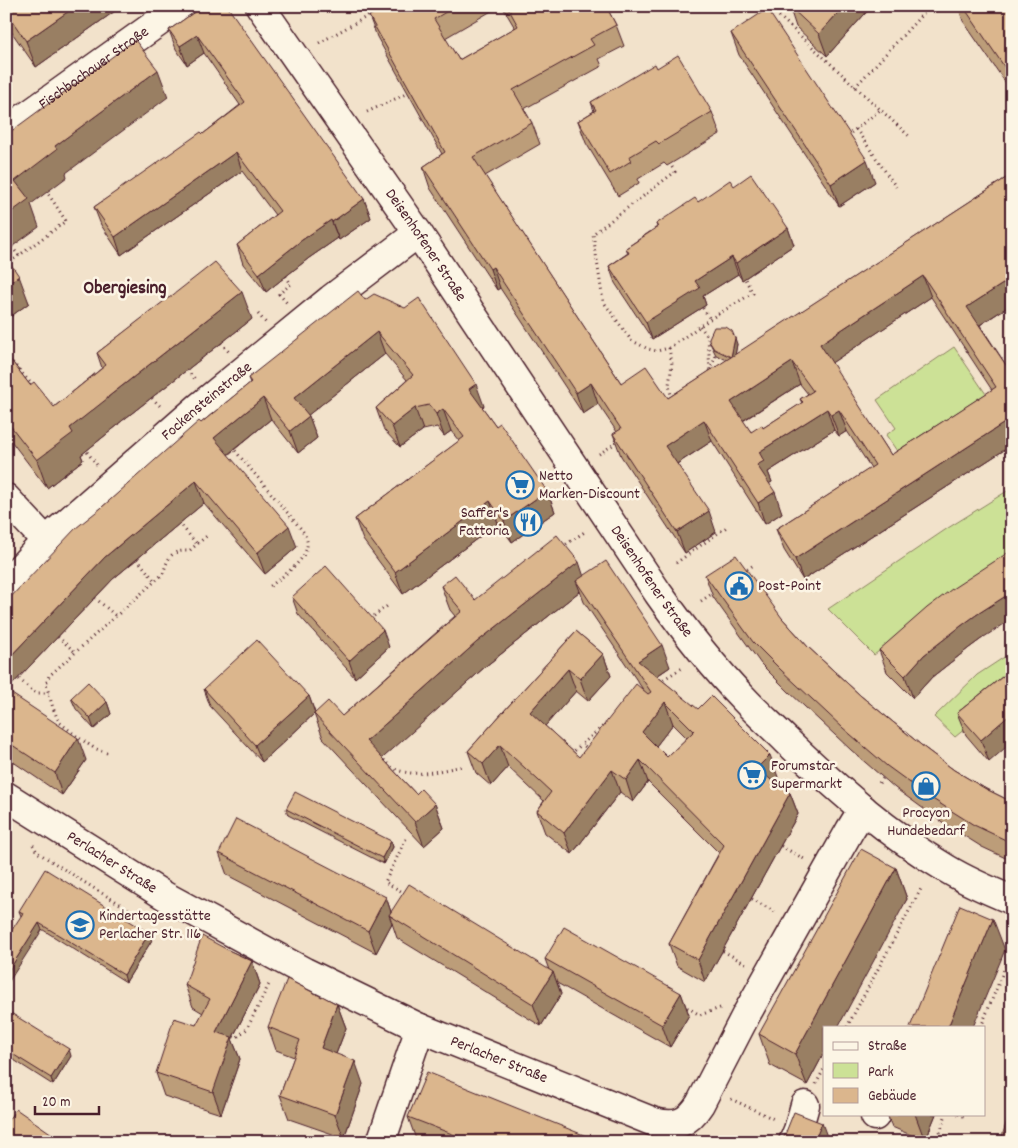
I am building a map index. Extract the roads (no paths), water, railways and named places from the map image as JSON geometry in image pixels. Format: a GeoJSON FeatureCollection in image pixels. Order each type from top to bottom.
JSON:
{"type":"FeatureCollection","features":[{"type":"Feature","properties":{"kind":"street","name":"Fischbachauer Straße"},"geometry":{"type":"LineString","coordinates":[[6,131],[181,6]]}},
{"type":"Feature","properties":{"kind":"street","name":"Deisenhofener Straße"},"geometry":{"type":"LineString","coordinates":[[260,6],[418,233],[658,593],[700,650],[744,699],[814,766],[881,824],[906,843],[948,870],[1012,900]]}},
{"type":"Feature","properties":{"kind":"street","name":"Fockensteinstraße"},"geometry":{"type":"LineString","coordinates":[[6,583],[46,541],[205,402],[331,299],[418,233]]}},
{"type":"Feature","properties":{"kind":"street"},"geometry":{"type":"LineString","coordinates":[[6,498],[46,541]]}},
{"type":"Feature","properties":{"kind":"street","name":"Perlacher Straße"},"geometry":{"type":"LineString","coordinates":[[6,796],[165,896],[305,972],[420,1028],[646,1119],[669,1125],[684,1122],[697,1109],[746,1016],[863,809]]}},
{"type":"Feature","properties":{"kind":"street"},"geometry":{"type":"LineString","coordinates":[[381,1142],[420,1028]]}},
{"type":"Feature","properties":{"kind":"place","name":"Netto Marken-Discount"},"geometry":{"type":"Point","coordinates":[520,485]}},
{"type":"Feature","properties":{"kind":"place","name":"Saffer's Fattoria"},"geometry":{"type":"Point","coordinates":[528,522]}},
{"type":"Feature","properties":{"kind":"place","name":"Post-Point"},"geometry":{"type":"Point","coordinates":[739,586]}},
{"type":"Feature","properties":{"kind":"place","name":"Forumstar Supermarkt"},"geometry":{"type":"Point","coordinates":[752,775]}},
{"type":"Feature","properties":{"kind":"place","name":"Procyon Hundebedarf"},"geometry":{"type":"Point","coordinates":[926,786]}},
{"type":"Feature","properties":{"kind":"place","name":"Kindertagesstätte Perlacher Str. 116"},"geometry":{"type":"Point","coordinates":[80,925]}},
{"type":"Feature","properties":{"kind":"district","name":"Obergiesing"},"geometry":{"type":"Point","coordinates":[125,289]}}]}
